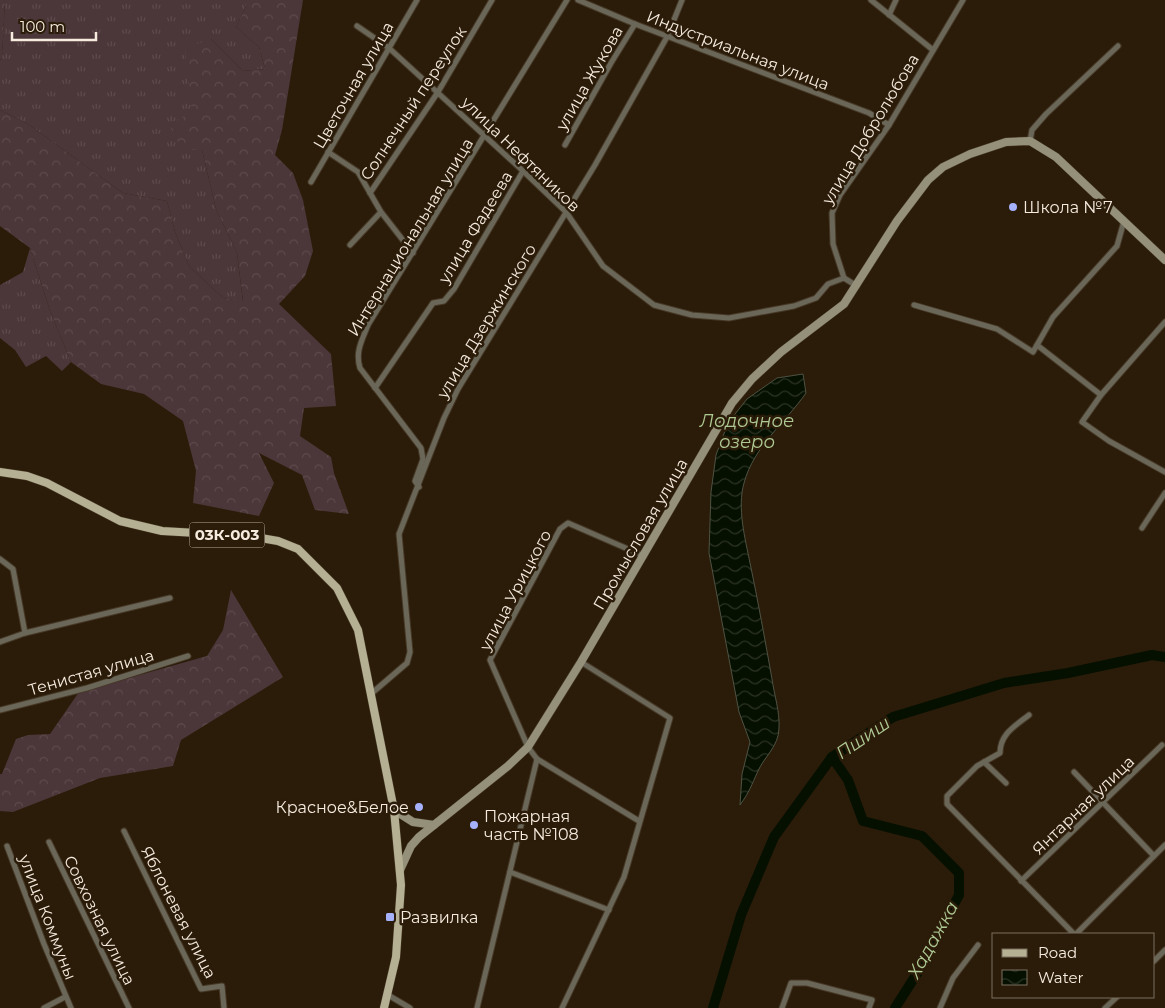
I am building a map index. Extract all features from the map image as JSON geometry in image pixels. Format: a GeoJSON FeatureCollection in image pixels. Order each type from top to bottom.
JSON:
{"type":"FeatureCollection","features":[{"type":"Feature","properties":{"kind":"main road"},"geometry":{"type":"LineString","coordinates":[[1030,141],[1056,157],[1165,260]]}},
{"type":"Feature","properties":{"kind":"main road","name":"Промысловая улица"},"geometry":{"type":"LineString","coordinates":[[400,870],[411,846],[434,825],[508,766],[528,746],[581,662],[732,403],[752,379],[773,358],[844,304],[897,221],[928,180],[943,167],[970,154],[1006,142],[1030,141]]}},
{"type":"Feature","properties":{"kind":"main road","name":"03К-003"},"geometry":{"type":"LineString","coordinates":[[0,472],[27,476],[47,483],[120,521],[162,531],[249,536],[278,541],[298,549],[337,588],[358,630],[394,810],[400,870],[396,957],[384,1008]]}},
{"type":"Feature","properties":{"kind":"main road"},"geometry":{"type":"LineString","coordinates":[[394,810],[413,822],[434,825]]}},
{"type":"Feature","properties":{"kind":"street","name":"Цветочная улица"},"geometry":{"type":"LineString","coordinates":[[311,182],[417,0]]}},
{"type":"Feature","properties":{"kind":"street","name":"Солнечный переулок"},"geometry":{"type":"LineString","coordinates":[[370,193],[438,92],[492,0]]}},
{"type":"Feature","properties":{"kind":"street","name":"Интернациональная улица"},"geometry":{"type":"LineString","coordinates":[[375,388],[360,368],[357,359],[359,346],[368,325],[567,0]]}},
{"type":"Feature","properties":{"kind":"street","name":"Индустриальная улица"},"geometry":{"type":"LineString","coordinates":[[578,0],[667,37],[869,113],[889,125]]}},
{"type":"Feature","properties":{"kind":"street","name":"улица Дзержинского"},"geometry":{"type":"LineString","coordinates":[[372,693],[408,663],[410,652],[400,534],[444,418],[458,389],[595,165],[667,37],[682,0]]}},
{"type":"Feature","properties":{"kind":"street"},"geometry":{"type":"LineString","coordinates":[[871,0],[933,50]]}},
{"type":"Feature","properties":{"kind":"street"},"geometry":{"type":"LineString","coordinates":[[889,15],[896,0]]}},
{"type":"Feature","properties":{"kind":"street","name":"улица Добролюбова"},"geometry":{"type":"LineString","coordinates":[[844,278],[833,244],[832,213],[840,195],[889,125],[963,0]]}},
{"type":"Feature","properties":{"kind":"street","name":"улица Жукова"},"geometry":{"type":"LineString","coordinates":[[565,145],[610,63],[635,24]]}},
{"type":"Feature","properties":{"kind":"street","name":"улица Нефтяников"},"geometry":{"type":"LineString","coordinates":[[357,26],[388,48],[524,171],[566,212],[603,266],[654,305],[692,315],[729,318],[794,306],[816,298],[828,284],[844,278]]}},
{"type":"Feature","properties":{"kind":"street"},"geometry":{"type":"LineString","coordinates":[[1030,141],[1032,130],[1046,114],[1118,46]]}},
{"type":"Feature","properties":{"kind":"street"},"geometry":{"type":"LineString","coordinates":[[328,152],[358,172],[381,212],[412,253]]}},
{"type":"Feature","properties":{"kind":"street","name":"улица Фадеева"},"geometry":{"type":"LineString","coordinates":[[375,388],[433,303],[444,301],[454,289],[524,171]]}},
{"type":"Feature","properties":{"kind":"street"},"geometry":{"type":"LineString","coordinates":[[350,245],[381,212]]}},
{"type":"Feature","properties":{"kind":"street"},"geometry":{"type":"LineString","coordinates":[[914,305],[997,329],[1033,352],[1053,317],[1117,246],[1124,221]]}},
{"type":"Feature","properties":{"kind":"street"},"geometry":{"type":"LineString","coordinates":[[844,278],[857,286]]}},
{"type":"Feature","properties":{"kind":"street"},"geometry":{"type":"LineString","coordinates":[[1165,322],[1101,395],[1082,422],[1108,441],[1165,472]]}},
{"type":"Feature","properties":{"kind":"street"},"geometry":{"type":"LineString","coordinates":[[1037,345],[1101,395]]}},
{"type":"Feature","properties":{"kind":"street"},"geometry":{"type":"LineString","coordinates":[[375,388],[420,448],[423,459],[415,481],[419,487]]}},
{"type":"Feature","properties":{"kind":"street"},"geometry":{"type":"LineString","coordinates":[[1142,528],[1165,493]]}},
{"type":"Feature","properties":{"kind":"street","name":"улица Урицкого"},"geometry":{"type":"LineString","coordinates":[[528,746],[490,660],[560,530],[568,523],[644,556]]}},
{"type":"Feature","properties":{"kind":"street"},"geometry":{"type":"LineString","coordinates":[[0,559],[14,569],[25,633]]}},
{"type":"Feature","properties":{"kind":"street"},"geometry":{"type":"LineString","coordinates":[[0,642],[25,633],[170,598]]}},
{"type":"Feature","properties":{"kind":"street","name":"Тенистая улица"},"geometry":{"type":"LineString","coordinates":[[0,710],[87,688],[188,656]]}},
{"type":"Feature","properties":{"kind":"street"},"geometry":{"type":"LineString","coordinates":[[562,1008],[624,877],[670,718],[581,662]]}},
{"type":"Feature","properties":{"kind":"street"},"geometry":{"type":"LineString","coordinates":[[1029,715],[1011,729],[1000,742],[1000,753],[976,766],[946,796],[947,804],[1074,933]]}},
{"type":"Feature","properties":{"kind":"street","name":"Янтарная улица"},"geometry":{"type":"LineString","coordinates":[[1021,881],[1162,745]]}},
{"type":"Feature","properties":{"kind":"street"},"geometry":{"type":"LineString","coordinates":[[528,746],[537,759],[639,821]]}},
{"type":"Feature","properties":{"kind":"street"},"geometry":{"type":"LineString","coordinates":[[477,1008],[537,759]]}},
{"type":"Feature","properties":{"kind":"street"},"geometry":{"type":"LineString","coordinates":[[984,762],[1006,783]]}},
{"type":"Feature","properties":{"kind":"street"},"geometry":{"type":"LineString","coordinates":[[1074,772],[1154,856]]}},
{"type":"Feature","properties":{"kind":"street","name":"Яблоневая улица"},"geometry":{"type":"LineString","coordinates":[[124,831],[201,989],[222,986],[224,1008]]}},
{"type":"Feature","properties":{"kind":"street","name":"Совхозная улица"},"geometry":{"type":"LineString","coordinates":[[49,842],[129,1008]]}},
{"type":"Feature","properties":{"kind":"street","name":"улица Коммуны"},"geometry":{"type":"LineString","coordinates":[[7,846],[65,998],[71,1008]]}},
{"type":"Feature","properties":{"kind":"street"},"geometry":{"type":"LineString","coordinates":[[1076,933],[1165,846]]}},
{"type":"Feature","properties":{"kind":"street"},"geometry":{"type":"LineString","coordinates":[[510,872],[609,910]]}},
{"type":"Feature","properties":{"kind":"street"},"geometry":{"type":"LineString","coordinates":[[940,1008],[953,978],[978,945]]}},
{"type":"Feature","properties":{"kind":"street"},"geometry":{"type":"LineString","coordinates":[[1155,960],[1165,950]]}},
{"type":"Feature","properties":{"kind":"street"},"geometry":{"type":"LineString","coordinates":[[782,1008],[792,983],[807,983],[872,1000],[869,1008]]}},
{"type":"Feature","properties":{"kind":"street"},"geometry":{"type":"LineString","coordinates":[[388,995],[410,1008]]}},
{"type":"Feature","properties":{"kind":"street","name":"улица Коммуны"},"geometry":{"type":"LineString","coordinates":[[44,1008],[65,998]]}},
{"type":"Feature","properties":{"kind":"street"},"geometry":{"type":"LineString","coordinates":[[1105,1008],[1116,998]]}},
{"type":"Feature","properties":{"kind":"green space"},"geometry":{"type":"Polygon","coordinates":[[[0,0],[5,0],[2,58],[0,61],[0,0]]]}},
{"type":"Feature","properties":{"kind":"green space"},"geometry":{"type":"Polygon","coordinates":[[[5,0],[247,0],[247,4],[236,27],[259,47],[265,69],[243,71],[211,39],[202,150],[216,209],[237,253],[243,302],[223,298],[189,266],[175,232],[167,201],[123,193],[28,124],[0,110],[0,61],[2,58],[5,0]]]}},
{"type":"Feature","properties":{"kind":"green space"},"geometry":{"type":"Polygon","coordinates":[[[247,0],[303,0],[282,130],[275,155],[293,173],[303,200],[313,251],[305,276],[279,304],[331,354],[336,406],[304,408],[300,436],[331,457],[334,473],[349,514],[315,510],[302,475],[259,453],[274,483],[259,516],[193,503],[196,471],[183,421],[144,394],[101,384],[71,362],[50,311],[30,248],[0,226],[0,110],[28,124],[123,193],[167,201],[175,232],[189,266],[223,298],[243,301],[237,253],[216,209],[202,150],[182,150],[169,124],[192,112],[185,48],[211,39],[243,71],[265,69],[259,47],[236,27],[247,4],[247,0]]]}},
{"type":"Feature","properties":{"kind":"green space"},"geometry":{"type":"Polygon","coordinates":[[[30,248],[50,311],[71,362],[62,371],[46,356],[26,367],[15,350],[0,338],[0,285],[23,272],[30,248]]]}},
{"type":"Feature","properties":{"kind":"green space"},"geometry":{"type":"Polygon","coordinates":[[[231,590],[283,677],[181,740],[173,766],[100,778],[13,812],[0,811],[0,774],[2,774],[16,739],[28,735],[50,734],[79,692],[207,656],[223,630],[231,590]]]}},
{"type":"Feature","properties":{"kind":"water","name":"Лодочное озеро"},"geometry":{"type":"Polygon","coordinates":[[[803,374],[806,393],[762,446],[749,470],[742,493],[744,533],[779,722],[777,740],[740,805],[742,774],[750,742],[739,712],[709,553],[711,492],[716,455],[728,423],[747,399],[777,378],[803,374]]]}},
{"type":"Feature","properties":{"kind":"waterway","name":"Пшиш"},"geometry":{"type":"LineString","coordinates":[[713,1008],[741,915],[774,837],[832,757],[893,717],[1004,683],[1068,673],[1152,655],[1165,657]]}},
{"type":"Feature","properties":{"kind":"waterway","name":"Хадажка"},"geometry":{"type":"LineString","coordinates":[[832,757],[848,780],[863,821],[922,836],[959,873],[959,895],[918,972],[895,1008]]}},
{"type":"Feature","properties":{"kind":"place","name":"Школа №7"},"geometry":{"type":"Point","coordinates":[1013,207]}},
{"type":"Feature","properties":{"kind":"place","name":"Красное&Белое"},"geometry":{"type":"Point","coordinates":[419,807]}},
{"type":"Feature","properties":{"kind":"place","name":"Пожарная часть №108"},"geometry":{"type":"Point","coordinates":[474,825]}},
{"type":"Feature","properties":{"kind":"place","name":"Развилка"},"geometry":{"type":"Point","coordinates":[390,917]}}]}
